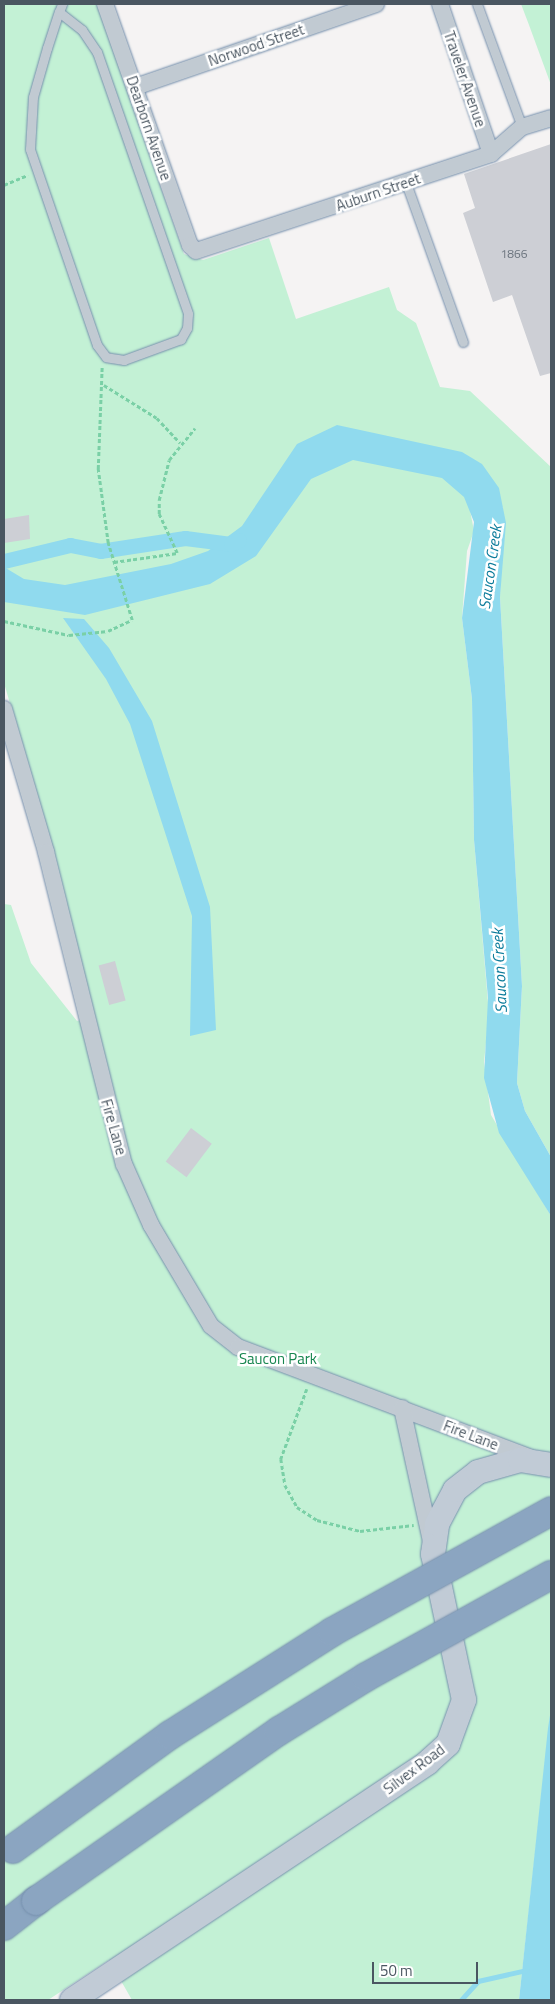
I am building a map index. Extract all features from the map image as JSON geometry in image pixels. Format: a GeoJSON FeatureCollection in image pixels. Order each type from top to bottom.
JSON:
{"type":"FeatureCollection","features":[{"type":"Feature","properties":{"kind":"highway"},"geometry":{"type":"LineString","coordinates":[[9,1852],[170,1735],[332,1632],[551,1511]]}},
{"type":"Feature","properties":{"kind":"highway"},"geometry":{"type":"LineString","coordinates":[[4,1926],[36,1901],[279,1731],[366,1677],[551,1574]]}},
{"type":"Feature","properties":{"kind":"street","name":"Dearborn Avenue"},"geometry":{"type":"LineString","coordinates":[[105,4],[190,245],[196,251]]}},
{"type":"Feature","properties":{"kind":"street","name":"Norwood Street"},"geometry":{"type":"LineString","coordinates":[[135,87],[376,4]]}},
{"type":"Feature","properties":{"kind":"street","name":"Traveler Avenue"},"geometry":{"type":"LineString","coordinates":[[440,4],[491,154]]}},
{"type":"Feature","properties":{"kind":"street","name":"Auburn Street"},"geometry":{"type":"LineString","coordinates":[[196,251],[491,154],[522,127],[551,118]]}},
{"type":"Feature","properties":{"kind":"street","name":"Fire Lane"},"geometry":{"type":"LineString","coordinates":[[4,709],[46,852],[114,1132],[151,1225],[211,1326],[223,1338],[312,1376],[402,1408],[546,1464]]}},
{"type":"Feature","properties":{"kind":"street"},"geometry":{"type":"LineString","coordinates":[[402,1408],[434,1554]]}},
{"type":"Feature","properties":{"kind":"street","name":"Silvex Road"},"geometry":{"type":"LineString","coordinates":[[72,2000],[420,1768],[448,1744],[462,1713],[463,1685],[434,1554],[437,1524],[462,1482],[508,1461],[546,1464]]}},
{"type":"Feature","properties":{"kind":"lane"},"geometry":{"type":"LineString","coordinates":[[477,4],[522,127]]}},
{"type":"Feature","properties":{"kind":"lane"},"geometry":{"type":"LineString","coordinates":[[60,8],[76,24],[97,52],[188,314],[186,332],[178,341],[124,360],[106,357],[97,345],[35,172],[28,139],[30,112],[60,8]]}},
{"type":"Feature","properties":{"kind":"lane"},"geometry":{"type":"LineString","coordinates":[[406,183],[463,342]]}},
{"type":"Feature","properties":{"kind":"path"},"geometry":{"type":"LineString","coordinates":[[4,185],[35,172]]}},
{"type":"Feature","properties":{"kind":"path"},"geometry":{"type":"LineString","coordinates":[[4,621],[40,632],[90,635],[132,620],[108,543],[98,469],[104,385],[100,370],[106,357]]}},
{"type":"Feature","properties":{"kind":"path"},"geometry":{"type":"LineString","coordinates":[[104,385],[157,418],[180,443]]}},
{"type":"Feature","properties":{"kind":"path"},"geometry":{"type":"LineString","coordinates":[[114,562],[177,553],[177,547],[166,529],[159,500],[169,460],[180,443],[195,428]]}},
{"type":"Feature","properties":{"kind":"path"},"geometry":{"type":"LineString","coordinates":[[312,1376],[281,1459],[285,1485],[297,1507],[317,1520],[360,1532],[391,1531],[426,1522]]}},
{"type":"Feature","properties":{"kind":"green space","name":"Saucon Park"},"geometry":{"type":"Polygon","coordinates":[[[4,4],[97,4],[184,254],[203,260],[269,238],[296,319],[389,287],[397,310],[416,323],[440,387],[470,391],[551,467],[551,1157],[525,1111],[517,1083],[522,986],[500,597],[503,507],[469,505],[474,531],[467,551],[462,618],[472,699],[474,840],[489,1014],[484,1062],[491,1115],[551,1216],[551,1709],[519,2000],[132,2000],[109,1960],[48,2000],[4,2000],[4,904],[11,905],[31,963],[77,1021],[92,1017],[53,850],[4,683],[4,4]]]}},
{"type":"Feature","properties":{"kind":"green space"},"geometry":{"type":"Polygon","coordinates":[[[521,4],[551,4],[551,85],[529,25],[521,4]]]}},
{"type":"Feature","properties":{"kind":"water","name":"Saucon Creek"},"geometry":{"type":"Polygon","coordinates":[[[337,425],[462,452],[482,464],[499,488],[506,523],[500,597],[522,986],[517,1083],[525,1111],[551,1157],[551,1216],[499,1133],[484,1078],[488,998],[474,840],[472,699],[462,618],[474,522],[464,497],[442,478],[353,460],[311,479],[256,556],[210,584],[85,615],[4,602],[4,567],[24,579],[65,585],[171,564],[208,551],[242,526],[297,444],[337,425]]]}},
{"type":"Feature","properties":{"kind":"water"},"geometry":{"type":"Polygon","coordinates":[[[63,618],[84,619],[109,648],[152,721],[210,907],[216,1030],[190,1036],[192,916],[130,724],[106,679],[63,618]]]}},
{"type":"Feature","properties":{"kind":"water"},"geometry":{"type":"Polygon","coordinates":[[[551,1709],[551,2000],[519,2000],[548,1728],[551,1709]]]}},
{"type":"Feature","properties":{"kind":"building"},"geometry":{"type":"Polygon","coordinates":[[[551,144],[551,373],[540,376],[512,295],[493,302],[463,213],[475,208],[464,174],[551,144]]]}},
{"type":"Feature","properties":{"kind":"building"},"geometry":{"type":"Polygon","coordinates":[[[29,515],[30,539],[4,543],[4,519],[29,515]]]}},
{"type":"Feature","properties":{"kind":"building"},"geometry":{"type":"Polygon","coordinates":[[[115,961],[126,1001],[109,1005],[99,965],[115,961]]]}},
{"type":"Feature","properties":{"kind":"building"},"geometry":{"type":"Polygon","coordinates":[[[191,1128],[212,1144],[186,1177],[166,1162],[191,1128]]]}},
{"type":"Feature","properties":{"kind":"waterway"},"geometry":{"type":"LineString","coordinates":[[4,561],[70,545],[100,551],[185,538],[231,544],[239,540]]}},
{"type":"Feature","properties":{"kind":"waterway"},"geometry":{"type":"LineString","coordinates":[[461,2000],[478,1981],[527,1970]]}}]}
